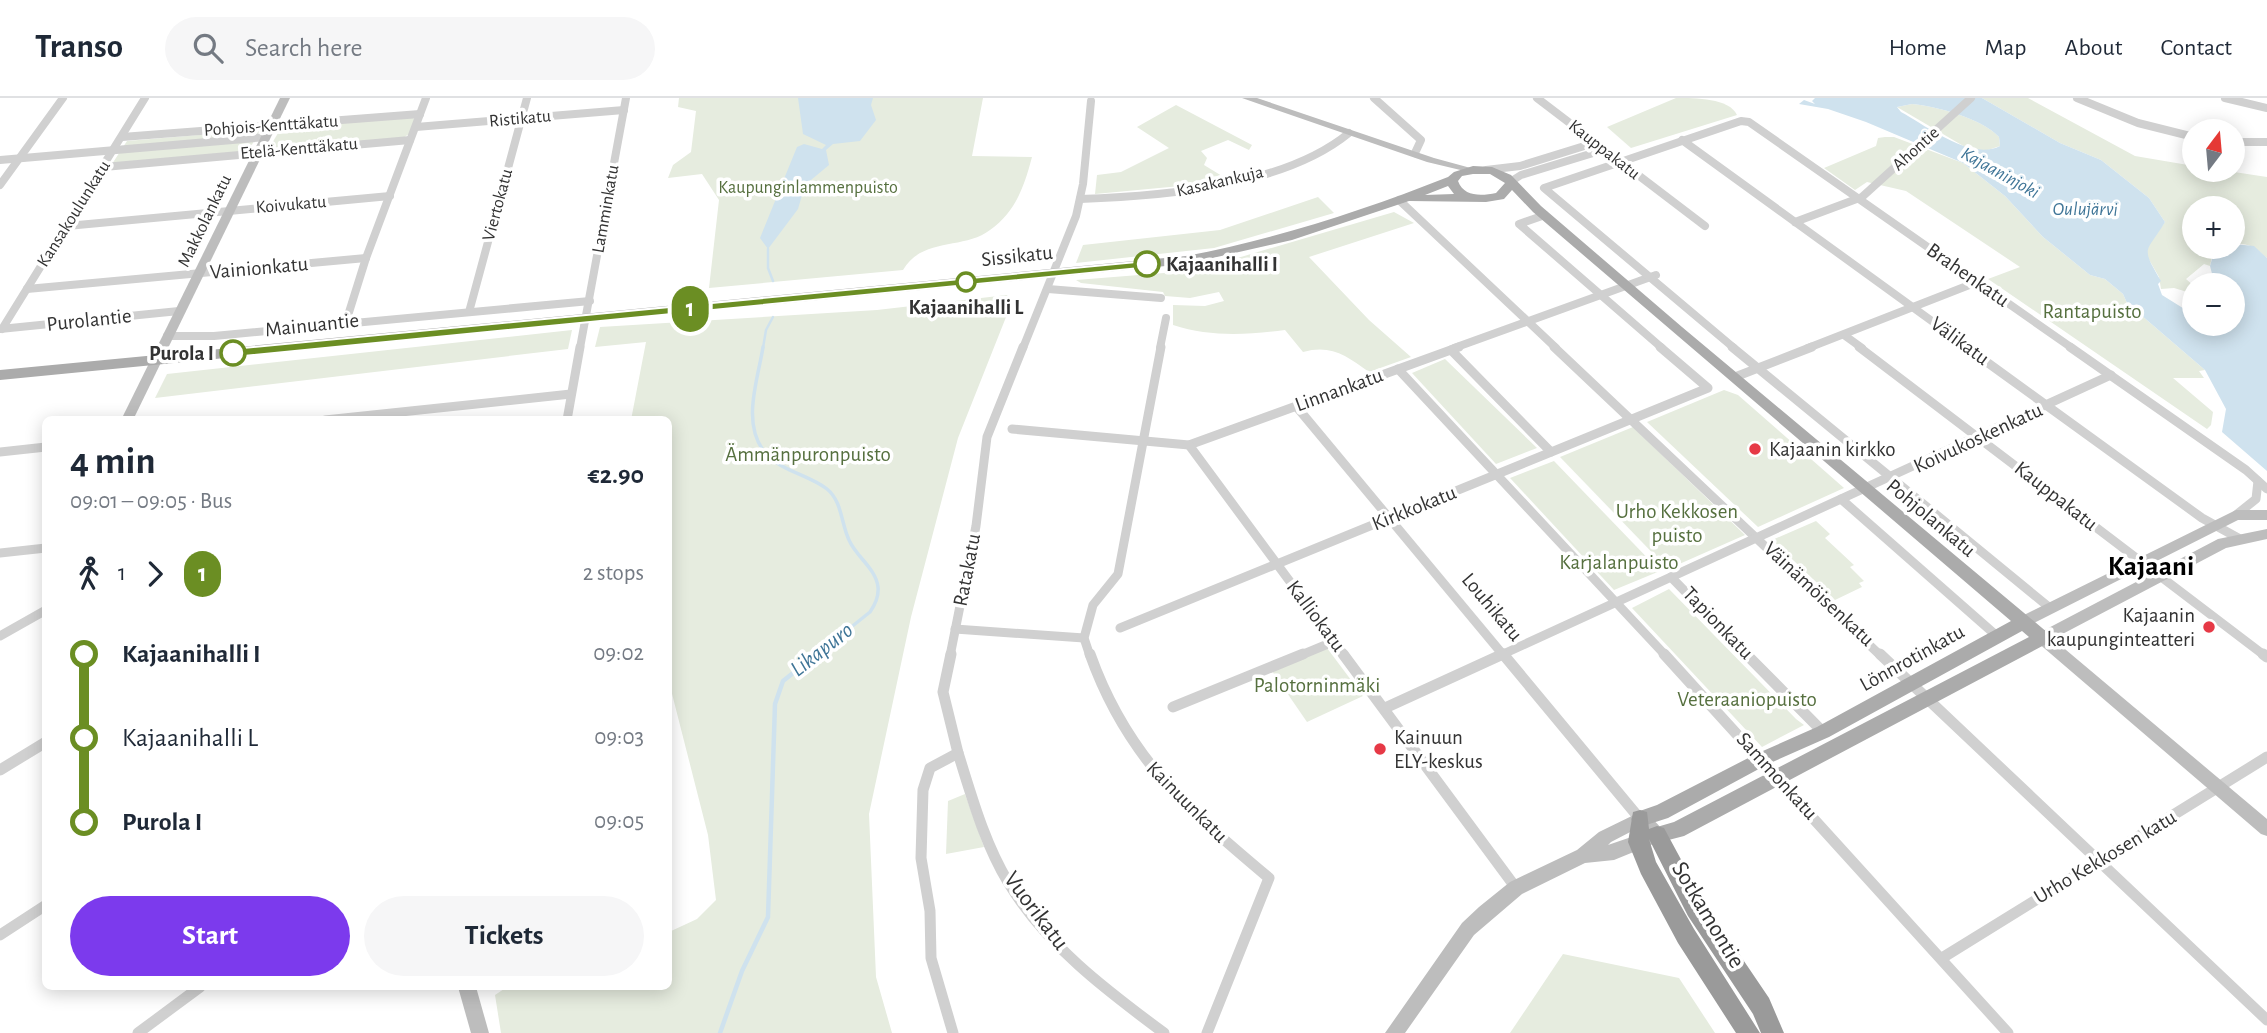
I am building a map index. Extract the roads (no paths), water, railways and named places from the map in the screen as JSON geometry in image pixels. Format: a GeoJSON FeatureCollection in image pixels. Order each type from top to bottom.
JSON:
{"type":"FeatureCollection","features":[{"type":"Feature","properties":{"kind":"highway"},"geometry":{"type":"LineString","coordinates":[[1640,819],[1648,839]]}},
{"type":"Feature","properties":{"kind":"highway","name":"Sotkamontie"},"geometry":{"type":"LineString","coordinates":[[1648,839],[1686,936],[1749,1033]]}},
{"type":"Feature","properties":{"kind":"highway","name":"Sotkamontie"},"geometry":{"type":"LineString","coordinates":[[1648,839],[1760,1006],[1773,1033]]}},
{"type":"Feature","properties":{"kind":"main road","name":"Sissikatu"},"geometry":{"type":"LineString","coordinates":[[586,319],[1186,260],[1225,253],[1401,199],[1480,170]]}},
{"type":"Feature","properties":{"kind":"main road","name":"Pohjolankatu"},"geometry":{"type":"LineString","coordinates":[[1480,170],[1502,175],[1625,285],[2042,638]]}},
{"type":"Feature","properties":{"kind":"main road"},"geometry":{"type":"LineString","coordinates":[[1452,179],[1457,191],[1472,197]]}},
{"type":"Feature","properties":{"kind":"main road"},"geometry":{"type":"LineString","coordinates":[[1494,198],[1505,194],[1510,183]]}},
{"type":"Feature","properties":{"kind":"main road","name":"Sissikatu"},"geometry":{"type":"LineString","coordinates":[[1401,199],[1494,198]]}},
{"type":"Feature","properties":{"kind":"main road","name":"Pohjolankatu"},"geometry":{"type":"LineString","coordinates":[[1494,198],[1541,212]]}},
{"type":"Feature","properties":{"kind":"main road","name":"Mainuantie"},"geometry":{"type":"LineString","coordinates":[[0,375],[586,319]]}},
{"type":"Feature","properties":{"kind":"main road","name":"Lönnrotinkatu"},"geometry":{"type":"LineString","coordinates":[[1640,819],[1662,812],[1762,759],[1823,732],[2023,622]]}},
{"type":"Feature","properties":{"kind":"main road","name":"Lönnrotinkatu"},"geometry":{"type":"LineString","coordinates":[[1648,839],[1677,830],[2042,638]]}},
{"type":"Feature","properties":{"kind":"street"},"geometry":{"type":"LineString","coordinates":[[0,185],[63,98]]}},
{"type":"Feature","properties":{"kind":"street","name":"Kansakoulunkatu"},"geometry":{"type":"LineString","coordinates":[[1,329],[145,98]]}},
{"type":"Feature","properties":{"kind":"street","name":"Makkolankatu"},"geometry":{"type":"LineString","coordinates":[[129,416],[285,98]]}},
{"type":"Feature","properties":{"kind":"street"},"geometry":{"type":"LineString","coordinates":[[345,324],[366,258],[426,98]]}},
{"type":"Feature","properties":{"kind":"street","name":"Viertokatu"},"geometry":{"type":"LineString","coordinates":[[469,312],[527,98]]}},
{"type":"Feature","properties":{"kind":"street","name":"Lamminkatu"},"geometry":{"type":"LineString","coordinates":[[567,416],[626,98]]}},
{"type":"Feature","properties":{"kind":"street"},"geometry":{"type":"LineString","coordinates":[[1247,98],[1431,160],[1480,170],[1520,166],[1594,143]]}},
{"type":"Feature","properties":{"kind":"street"},"geometry":{"type":"LineString","coordinates":[[1374,98],[1421,140],[1415,153]]}},
{"type":"Feature","properties":{"kind":"street","name":"Kauppakatu"},"geometry":{"type":"LineString","coordinates":[[1537,98],[1705,226]]}},
{"type":"Feature","properties":{"kind":"street","name":"Ahontie"},"geometry":{"type":"LineString","coordinates":[[1853,200],[1918,149],[1971,98]]}},
{"type":"Feature","properties":{"kind":"street"},"geometry":{"type":"LineString","coordinates":[[2077,98],[2138,123],[2182,134]]}},
{"type":"Feature","properties":{"kind":"street"},"geometry":{"type":"LineString","coordinates":[[2225,98],[2267,108]]}},
{"type":"Feature","properties":{"kind":"street","name":"Ratakatu"},"geometry":{"type":"LineString","coordinates":[[958,753],[943,692],[976,526],[989,429],[1055,273],[1080,200],[1091,101]]}},
{"type":"Feature","properties":{"kind":"street","name":"Ristikatu"},"geometry":{"type":"LineString","coordinates":[[415,127],[624,110]]}},
{"type":"Feature","properties":{"kind":"street","name":"Pohjois-Kenttäkatu"},"geometry":{"type":"LineString","coordinates":[[122,137],[268,132],[420,114]]}},
{"type":"Feature","properties":{"kind":"street","name":"Brahenkatu"},"geometry":{"type":"LineString","coordinates":[[1682,140],[1744,121],[1853,200],[1977,282],[2246,470],[2267,489]]}},
{"type":"Feature","properties":{"kind":"street"},"geometry":{"type":"LineString","coordinates":[[0,160],[268,132]]}},
{"type":"Feature","properties":{"kind":"street","name":"Kasakankuja"},"geometry":{"type":"LineString","coordinates":[[1080,200],[1175,193],[1212,186],[1286,166],[1331,149],[1349,133]]}},
{"type":"Feature","properties":{"kind":"street","name":"Etelä-Kenttäkatu"},"geometry":{"type":"LineString","coordinates":[[104,167],[410,140]]}},
{"type":"Feature","properties":{"kind":"street"},"geometry":{"type":"LineString","coordinates":[[1619,162],[1682,140]]}},
{"type":"Feature","properties":{"kind":"street","name":"Välikatu"},"geometry":{"type":"LineString","coordinates":[[1682,140],[2214,526],[2241,539]]}},
{"type":"Feature","properties":{"kind":"street"},"geometry":{"type":"LineString","coordinates":[[2245,142],[2267,142]]}},
{"type":"Feature","properties":{"kind":"street"},"geometry":{"type":"LineString","coordinates":[[1510,183],[1521,175],[1603,150]]}},
{"type":"Feature","properties":{"kind":"street"},"geometry":{"type":"LineString","coordinates":[[1431,160],[1452,179]]}},
{"type":"Feature","properties":{"kind":"street","name":"Pohjolankatu"},"geometry":{"type":"LineString","coordinates":[[1619,162],[1544,188],[1654,276],[1757,369],[2050,608]]}},
{"type":"Feature","properties":{"kind":"street","name":"Koivukatu"},"geometry":{"type":"LineString","coordinates":[[67,226],[390,196]]}},
{"type":"Feature","properties":{"kind":"street","name":"Väinämöisenkatu"},"geometry":{"type":"LineString","coordinates":[[1401,199],[1425,225],[2267,1020]]}},
{"type":"Feature","properties":{"kind":"street"},"geometry":{"type":"LineString","coordinates":[[1795,222],[1853,200]]}},
{"type":"Feature","properties":{"kind":"street"},"geometry":{"type":"LineString","coordinates":[[1541,212],[1519,224],[1601,294]]}},
{"type":"Feature","properties":{"kind":"street","name":"Vainionkatu"},"geometry":{"type":"LineString","coordinates":[[27,289],[366,258]]}},
{"type":"Feature","properties":{"kind":"street","name":"Linnankatu"},"geometry":{"type":"LineString","coordinates":[[1012,429],[1189,445],[1654,276]]}},
{"type":"Feature","properties":{"kind":"street"},"geometry":{"type":"LineString","coordinates":[[1735,377],[1977,282]]}},
{"type":"Feature","properties":{"kind":"street"},"geometry":{"type":"LineString","coordinates":[[1048,289],[1161,298]]}},
{"type":"Feature","properties":{"kind":"street","name":"Kirkkokatu"},"geometry":{"type":"LineString","coordinates":[[1119,628],[1708,388],[1601,294]]}},
{"type":"Feature","properties":{"kind":"street"},"geometry":{"type":"LineString","coordinates":[[167,336],[214,336],[590,301]]}},
{"type":"Feature","properties":{"kind":"street","name":"Purolantie"},"geometry":{"type":"LineString","coordinates":[[1,329],[179,312]]}},
{"type":"Feature","properties":{"kind":"street"},"geometry":{"type":"LineString","coordinates":[[956,629],[1084,638],[1093,605],[1118,574],[1145,442],[1166,318]]}},
{"type":"Feature","properties":{"kind":"street","name":"Kauppakatu"},"geometry":{"type":"LineString","coordinates":[[1844,335],[2267,657]]}},
{"type":"Feature","properties":{"kind":"street"},"geometry":{"type":"LineString","coordinates":[[1451,350],[1551,452]]}},
{"type":"Feature","properties":{"kind":"street","name":"Sammonkatu"},"geometry":{"type":"LineString","coordinates":[[1398,369],[1762,759],[2008,1033]]}},
{"type":"Feature","properties":{"kind":"street","name":"Koivukoskenkatu"},"geometry":{"type":"LineString","coordinates":[[1385,708],[2112,376]]}},
{"type":"Feature","properties":{"kind":"street"},"geometry":{"type":"LineString","coordinates":[[363,416],[572,394]]}},
{"type":"Feature","properties":{"kind":"street","name":"Louhikatu"},"geometry":{"type":"LineString","coordinates":[[1296,406],[1640,819]]}},
{"type":"Feature","properties":{"kind":"street","name":"Kalliokatu"},"geometry":{"type":"LineString","coordinates":[[1189,445],[1516,888]]}},
{"type":"Feature","properties":{"kind":"street"},"geometry":{"type":"LineString","coordinates":[[0,452],[42,447]]}},
{"type":"Feature","properties":{"kind":"street"},"geometry":{"type":"LineString","coordinates":[[2236,515],[2256,499],[2258,481]]}},
{"type":"Feature","properties":{"kind":"street","name":"Pohjolankatu"},"geometry":{"type":"LineString","coordinates":[[1841,499],[1998,637]]}},
{"type":"Feature","properties":{"kind":"street","name":"Lönnrotinkatu"},"geometry":{"type":"LineString","coordinates":[[2023,622],[2236,515],[2267,515]]}},
{"type":"Feature","properties":{"kind":"street","name":"Lönnrotinkatu"},"geometry":{"type":"LineString","coordinates":[[2042,638],[2223,542],[2266,533]]}},
{"type":"Feature","properties":{"kind":"street"},"geometry":{"type":"LineString","coordinates":[[0,553],[42,548]]}},
{"type":"Feature","properties":{"kind":"street","name":"Tapionkatu"},"geometry":{"type":"LineString","coordinates":[[1671,577],[1823,732]]}},
{"type":"Feature","properties":{"kind":"street"},"geometry":{"type":"LineString","coordinates":[[0,636],[42,612]]}},
{"type":"Feature","properties":{"kind":"street","name":"Kainuunkatu"},"geometry":{"type":"LineString","coordinates":[[1084,638],[1100,682],[1123,728],[1154,772],[1201,821],[1269,878],[1207,1033]]}},
{"type":"Feature","properties":{"kind":"street","name":"Pohjolankatu"},"geometry":{"type":"LineString","coordinates":[[2042,638],[2267,829]]}},
{"type":"Feature","properties":{"kind":"street"},"geometry":{"type":"LineString","coordinates":[[1173,707],[1335,641]]}},
{"type":"Feature","properties":{"kind":"street"},"geometry":{"type":"LineString","coordinates":[[0,770],[42,744]]}},
{"type":"Feature","properties":{"kind":"street"},"geometry":{"type":"LineString","coordinates":[[953,1033],[931,958],[930,911],[921,858],[921,816],[923,790],[930,768],[958,753]]}},
{"type":"Feature","properties":{"kind":"street","name":"Vuorikatu"},"geometry":{"type":"LineString","coordinates":[[958,753],[989,841],[1009,883],[1088,977],[1164,1033]]}},
{"type":"Feature","properties":{"kind":"street","name":"Urho Kekkosen katu"},"geometry":{"type":"LineString","coordinates":[[1942,958],[2267,757]]}},
{"type":"Feature","properties":{"kind":"street","name":"Lönnrotinkatu"},"geometry":{"type":"LineString","coordinates":[[1394,1033],[1468,929],[1516,888],[1583,855],[1605,837],[1640,819]]}},
{"type":"Feature","properties":{"kind":"street","name":"Lönnrotinkatu"},"geometry":{"type":"LineString","coordinates":[[1583,855],[1614,852],[1648,839]]}},
{"type":"Feature","properties":{"kind":"street"},"geometry":{"type":"LineString","coordinates":[[0,935],[42,908]]}},
{"type":"Feature","properties":{"kind":"street"},"geometry":{"type":"LineString","coordinates":[[138,1033],[196,990]]}},
{"type":"Feature","properties":{"kind":"street"},"geometry":{"type":"LineString","coordinates":[[468,990],[480,1033]]}},
{"type":"Feature","properties":{"kind":"water"},"geometry":{"type":"Polygon","coordinates":[[[798,98],[873,98],[871,105],[876,120],[860,141],[833,144],[826,150],[829,165],[805,185],[798,209],[768,249],[760,238],[797,147],[804,144],[822,149],[826,145],[803,134],[798,98]]]}},
{"type":"Feature","properties":{"kind":"water","name":"Oulujärvi"},"geometry":{"type":"Polygon","coordinates":[[[1815,98],[1982,98],[2060,143],[2101,160],[2149,198],[2165,222],[2150,245],[2148,255],[2161,281],[2158,284],[2162,295],[2182,308],[2182,336],[2245,336],[2245,273],[2212,273],[2210,266],[2212,259],[2245,259],[2245,245],[2254,246],[2267,258],[2267,471],[2222,432],[2226,409],[2205,370],[2127,303],[2123,294],[2105,279],[2090,275],[2043,237],[2005,196],[1963,163],[1866,122],[1828,109],[1799,104],[1804,100],[1815,104],[1812,101],[1815,98]],[[1912,104],[1897,107],[1936,133],[1963,146],[1988,149],[2000,146],[1999,137],[1992,130],[1946,111],[1912,104]]]}},
{"type":"Feature","properties":{"kind":"waterway"},"geometry":{"type":"LineString","coordinates":[[768,249],[768,268],[773,281]]}},
{"type":"Feature","properties":{"kind":"waterway","name":"Likapuro"},"geometry":{"type":"LineString","coordinates":[[763,348],[766,330],[773,317]]}},
{"type":"Feature","properties":{"kind":"waterway","name":"Likapuro"},"geometry":{"type":"LineString","coordinates":[[763,347],[752,413],[757,439],[763,450],[777,463],[819,484],[832,494],[853,548],[877,581],[878,594],[870,612],[815,656]]}},
{"type":"Feature","properties":{"kind":"waterway","name":"Likapuro"},"geometry":{"type":"LineString","coordinates":[[720,1033],[742,971],[768,917],[775,704],[783,681],[817,654]]}},
{"type":"Feature","properties":{"kind":"place","name":"Kajaanihalli I"},"geometry":{"type":"Point","coordinates":[1147,264]}},
{"type":"Feature","properties":{"kind":"place","name":"Kajaanihalli L"},"geometry":{"type":"Point","coordinates":[966,282]}},
{"type":"Feature","properties":{"kind":"place","name":"Purola I"},"geometry":{"type":"Point","coordinates":[233,353]}},
{"type":"Feature","properties":{"kind":"place","name":"Kajaanin kirkko"},"geometry":{"type":"Point","coordinates":[1755,449]}},
{"type":"Feature","properties":{"kind":"place","name":"Kajaanin kaupunginteatteri"},"geometry":{"type":"Point","coordinates":[2209,627]}},
{"type":"Feature","properties":{"kind":"place","name":"Kainuun ELY-keskus"},"geometry":{"type":"Point","coordinates":[1380,749]}},
{"type":"Feature","properties":{"kind":"district","name":"Kajaani"},"geometry":{"type":"Point","coordinates":[2151,567]}},
{"type":"Feature","properties":{"kind":"water label","name":"Kajaaninjoki"},"geometry":{"type":"Point","coordinates":[2000,173]}},
{"type":"Feature","properties":{"kind":"park label","name":"Kaupunginlammenpuisto"},"geometry":{"type":"Point","coordinates":[808,188]}},
{"type":"Feature","properties":{"kind":"park label","name":"Rantapuisto"},"geometry":{"type":"Point","coordinates":[2092,311]}},
{"type":"Feature","properties":{"kind":"park label","name":"Ämmänpuronpuisto"},"geometry":{"type":"Point","coordinates":[808,454]}},
{"type":"Feature","properties":{"kind":"park label","name":"Urho Kekkosen puisto"},"geometry":{"type":"Point","coordinates":[1677,523]}},
{"type":"Feature","properties":{"kind":"park label","name":"Karjalanpuisto"},"geometry":{"type":"Point","coordinates":[1619,562]}},
{"type":"Feature","properties":{"kind":"park label","name":"Palotorninmäki"},"geometry":{"type":"Point","coordinates":[1317,685]}},
{"type":"Feature","properties":{"kind":"park label","name":"Veteraaniopuisto"},"geometry":{"type":"Point","coordinates":[1747,699]}}]}
